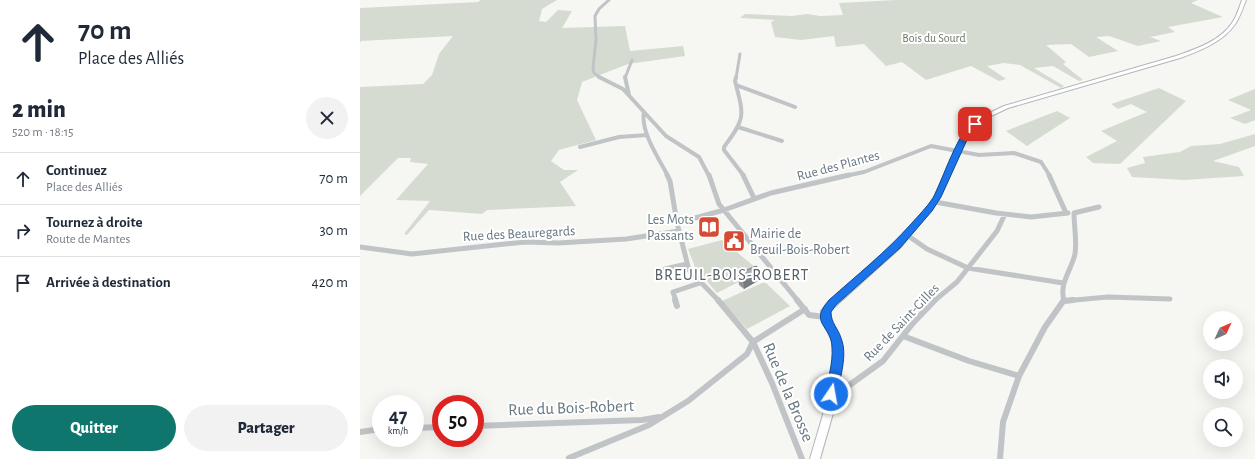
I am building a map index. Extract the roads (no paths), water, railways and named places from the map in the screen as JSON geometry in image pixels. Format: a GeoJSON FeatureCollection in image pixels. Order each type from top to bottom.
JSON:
{"type":"FeatureCollection","features":[{"type":"Feature","properties":{"kind":"main road"},"geometry":{"type":"LineString","coordinates":[[815,459],[831,394],[838,350],[837,341],[825,317],[825,311],[886,256],[907,235],[935,202],[958,150],[970,129],[985,117],[1012,105],[1192,52],[1224,34],[1234,24],[1246,0]]}},
{"type":"Feature","properties":{"kind":"street"},"geometry":{"type":"LineString","coordinates":[[609,0],[596,13],[593,19],[596,37],[593,68],[594,73],[599,77],[615,84],[630,96],[666,136],[699,157],[709,175],[715,194],[724,210],[809,315],[825,317]]}},
{"type":"Feature","properties":{"kind":"street"},"geometry":{"type":"LineString","coordinates":[[740,54],[736,85],[742,107],[741,122],[724,147],[724,150],[744,175],[754,198]]}},
{"type":"Feature","properties":{"kind":"street"},"geometry":{"type":"LineString","coordinates":[[630,96],[626,76],[632,60]]}},
{"type":"Feature","properties":{"kind":"street"},"geometry":{"type":"LineString","coordinates":[[736,85],[795,107]]}},
{"type":"Feature","properties":{"kind":"street","name":"Rue de la Brosse"},"geometry":{"type":"LineString","coordinates":[[644,112],[643,117],[647,135],[670,181],[677,223],[689,270],[728,311],[753,342],[772,383],[802,459]]}},
{"type":"Feature","properties":{"kind":"street"},"geometry":{"type":"LineString","coordinates":[[738,127],[782,141]]}},
{"type":"Feature","properties":{"kind":"street"},"geometry":{"type":"LineString","coordinates":[[580,147],[619,137],[647,135]]}},
{"type":"Feature","properties":{"kind":"street","name":"Rue des Plantes"},"geometry":{"type":"LineString","coordinates":[[677,223],[724,210],[771,193],[864,172],[926,146],[937,146],[979,155],[1014,153],[1025,155],[1041,162],[1052,180],[1066,213]]}},
{"type":"Feature","properties":{"kind":"street"},"geometry":{"type":"LineString","coordinates":[[935,202],[1031,217],[1074,213],[1099,206]]}},
{"type":"Feature","properties":{"kind":"street"},"geometry":{"type":"LineString","coordinates":[[1064,301],[1062,297],[1063,283],[1076,249],[1074,213]]}},
{"type":"Feature","properties":{"kind":"street","name":"Rue de Saint-Gilles"},"geometry":{"type":"LineString","coordinates":[[831,394],[840,392],[884,360],[917,318],[957,282],[997,231],[1005,214]]}},
{"type":"Feature","properties":{"kind":"street","name":"Rue des Beauregards"},"geometry":{"type":"LineString","coordinates":[[360,246],[412,254],[526,242],[558,243],[626,239],[679,231]]}},
{"type":"Feature","properties":{"kind":"street"},"geometry":{"type":"LineString","coordinates":[[907,235],[927,249],[968,268],[1063,283]]}},
{"type":"Feature","properties":{"kind":"street"},"geometry":{"type":"LineString","coordinates":[[665,269],[687,264]]}},
{"type":"Feature","properties":{"kind":"street"},"geometry":{"type":"LineString","coordinates":[[677,306],[673,292],[700,283]]}},
{"type":"Feature","properties":{"kind":"street"},"geometry":{"type":"LineString","coordinates":[[1000,459],[1003,422],[1019,376],[1045,327],[1064,301],[1108,297],[1170,299]]}},
{"type":"Feature","properties":{"kind":"street","name":"Rue du Bois-Robert"},"geometry":{"type":"LineString","coordinates":[[568,458],[649,425],[704,389],[747,354],[753,342],[805,309]]}},
{"type":"Feature","properties":{"kind":"street"},"geometry":{"type":"LineString","coordinates":[[903,336],[969,361],[1019,376]]}},
{"type":"Feature","properties":{"kind":"street","name":"Rue du Bois-Robert"},"geometry":{"type":"LineString","coordinates":[[484,426],[642,420],[654,418],[667,413]]}},
{"type":"Feature","properties":{"kind":"street"},"geometry":{"type":"LineString","coordinates":[[360,432],[372,430]]}},
{"type":"Feature","properties":{"kind":"place","name":"Les Mots Passants"},"geometry":{"type":"Point","coordinates":[709,227]}},
{"type":"Feature","properties":{"kind":"place","name":"Mairie de Breuil-Bois-Robert"},"geometry":{"type":"Point","coordinates":[734,241]}},
{"type":"Feature","properties":{"kind":"district","name":"BREUIL-BOIS-ROBERT"},"geometry":{"type":"Point","coordinates":[732,274]}},
{"type":"Feature","properties":{"kind":"park label","name":"Bois du Sourd"},"geometry":{"type":"Point","coordinates":[934,38]}}]}
